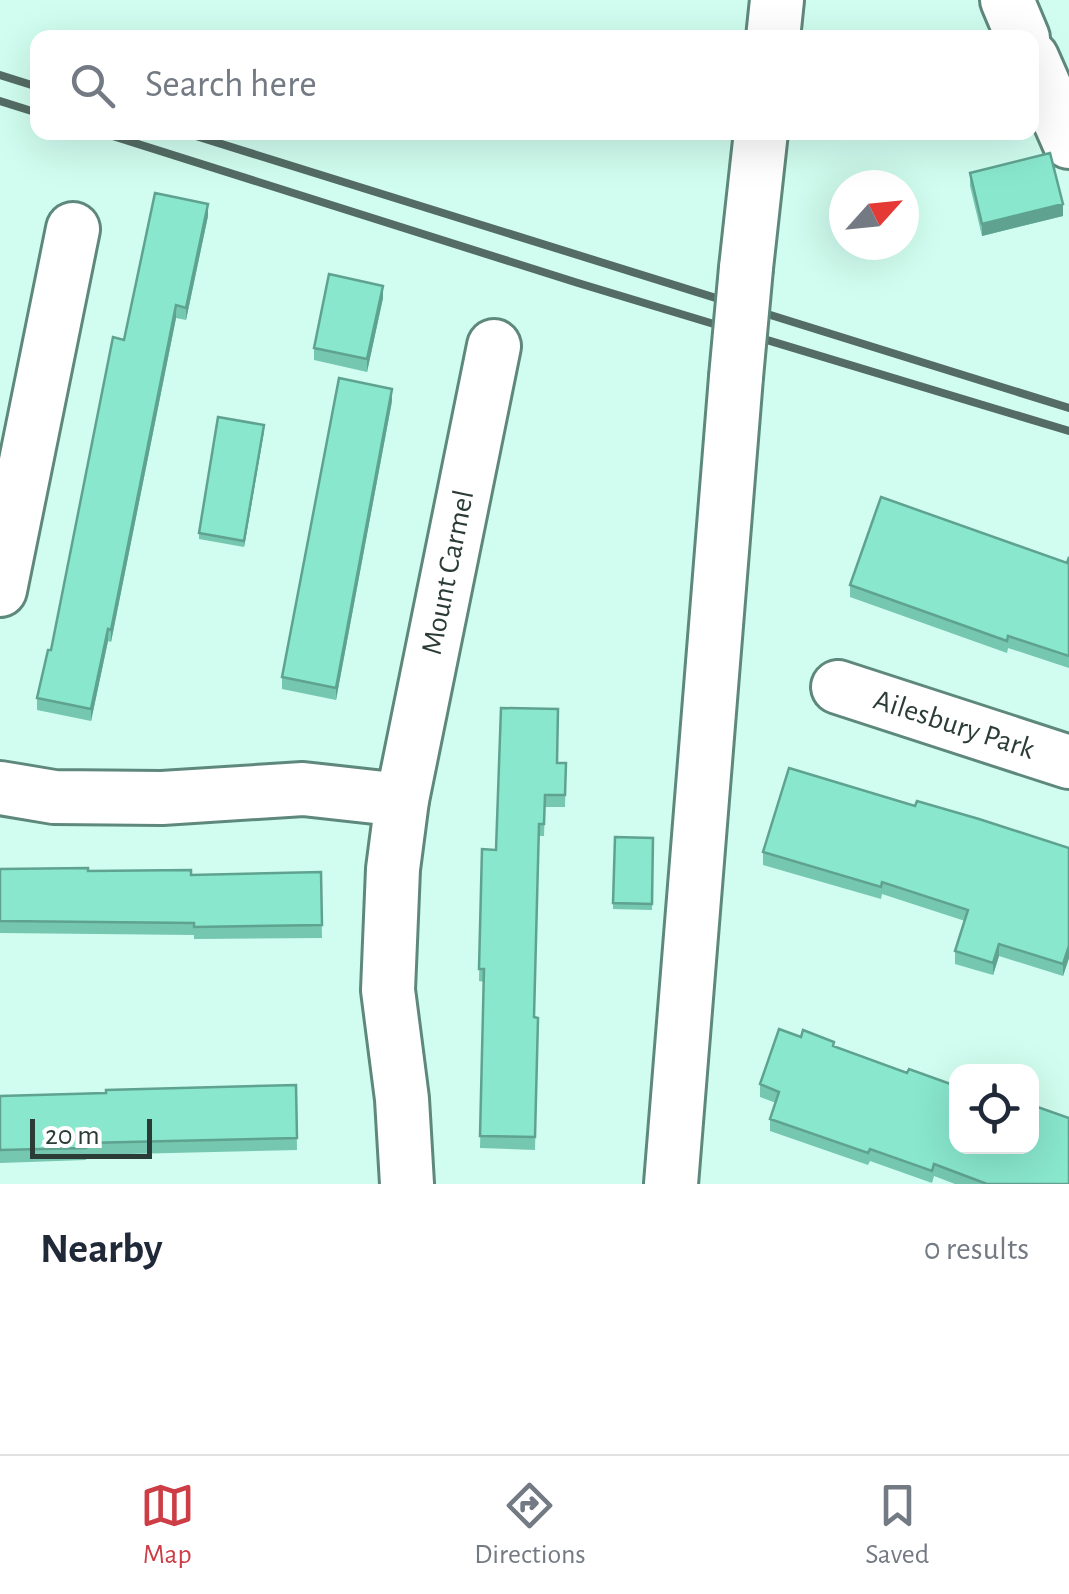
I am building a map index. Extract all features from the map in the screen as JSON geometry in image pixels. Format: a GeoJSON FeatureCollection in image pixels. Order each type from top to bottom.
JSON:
{"type":"FeatureCollection","features":[{"type":"Feature","properties":{"kind":"street"},"geometry":{"type":"LineString","coordinates":[[774,30],[777,0]]}},
{"type":"Feature","properties":{"kind":"street"},"geometry":{"type":"LineString","coordinates":[[1007,0],[1020,30]]}},
{"type":"Feature","properties":{"kind":"street"},"geometry":{"type":"LineString","coordinates":[[1039,74],[1069,142]]}},
{"type":"Feature","properties":{"kind":"street"},"geometry":{"type":"LineString","coordinates":[[671,1184],[736,377],[761,140]]}},
{"type":"Feature","properties":{"kind":"street"},"geometry":{"type":"LineString","coordinates":[[0,590],[73,230]]}},
{"type":"Feature","properties":{"kind":"street","name":"Mount Carmel"},"geometry":{"type":"LineString","coordinates":[[407,1184],[402,1099],[388,990],[393,868],[402,800],[494,346]]}},
{"type":"Feature","properties":{"kind":"street","name":"Ailesbury Park"},"geometry":{"type":"LineString","coordinates":[[838,688],[1069,762]]}},
{"type":"Feature","properties":{"kind":"street"},"geometry":{"type":"LineString","coordinates":[[0,788],[54,797],[162,798],[303,790],[402,800]]}},
{"type":"Feature","properties":{"kind":"building"},"geometry":{"type":"Polygon","coordinates":[[[1050,153],[1063,204],[982,224],[970,173],[1050,153]]]}},
{"type":"Feature","properties":{"kind":"building"},"geometry":{"type":"Polygon","coordinates":[[[155,193],[208,204],[186,308],[176,305],[111,630],[108,629],[91,709],[37,698],[51,650],[113,337],[124,340],[155,193]]]}},
{"type":"Feature","properties":{"kind":"building"},"geometry":{"type":"Polygon","coordinates":[[[329,274],[383,286],[367,359],[314,348],[329,274]]]}},
{"type":"Feature","properties":{"kind":"building"},"geometry":{"type":"Polygon","coordinates":[[[339,378],[392,389],[336,688],[282,677],[339,378]]]}},
{"type":"Feature","properties":{"kind":"building"},"geometry":{"type":"Polygon","coordinates":[[[218,417],[264,425],[244,541],[199,533],[218,417]]]}},
{"type":"Feature","properties":{"kind":"building"},"geometry":{"type":"Polygon","coordinates":[[[881,497],[1067,563],[1069,557],[1069,656],[1008,636],[1007,641],[850,585],[881,497]]]}},
{"type":"Feature","properties":{"kind":"building"},"geometry":{"type":"Polygon","coordinates":[[[501,708],[558,709],[557,763],[566,763],[565,795],[545,795],[544,824],[539,824],[535,1137],[480,1136],[482,849],[496,850],[501,708]]]}},
{"type":"Feature","properties":{"kind":"building"},"geometry":{"type":"Polygon","coordinates":[[[789,768],[915,806],[917,801],[1069,848],[1069,946],[1063,964],[999,944],[993,963],[955,951],[968,910],[882,882],[881,887],[763,852],[789,768]]]}},
{"type":"Feature","properties":{"kind":"building"},"geometry":{"type":"Polygon","coordinates":[[[615,837],[653,838],[652,904],[613,903],[615,837]]]}},
{"type":"Feature","properties":{"kind":"building"},"geometry":{"type":"Polygon","coordinates":[[[0,869],[191,870],[191,875],[321,872],[322,925],[194,927],[194,923],[0,921],[0,869]]]}},
{"type":"Feature","properties":{"kind":"building"},"geometry":{"type":"Polygon","coordinates":[[[779,1029],[801,1037],[803,1030],[834,1042],[833,1046],[949,1083],[949,1154],[1039,1154],[1039,1107],[1069,1118],[1069,1184],[987,1184],[934,1164],[932,1171],[870,1149],[868,1153],[770,1119],[779,1092],[760,1084],[779,1029]]]}},
{"type":"Feature","properties":{"kind":"building"},"geometry":{"type":"Polygon","coordinates":[[[296,1085],[297,1138],[86,1143],[86,1148],[0,1150],[0,1096],[296,1085]]]}},
{"type":"Feature","properties":{"kind":"railway"},"geometry":{"type":"LineString","coordinates":[[0,75],[30,84]]}},
{"type":"Feature","properties":{"kind":"railway"},"geometry":{"type":"LineString","coordinates":[[0,101],[30,110]]}},
{"type":"Feature","properties":{"kind":"railway"},"geometry":{"type":"LineString","coordinates":[[125,140],[578,283],[1069,431]]}},
{"type":"Feature","properties":{"kind":"railway"},"geometry":{"type":"LineString","coordinates":[[209,140],[1069,408]]}}]}
